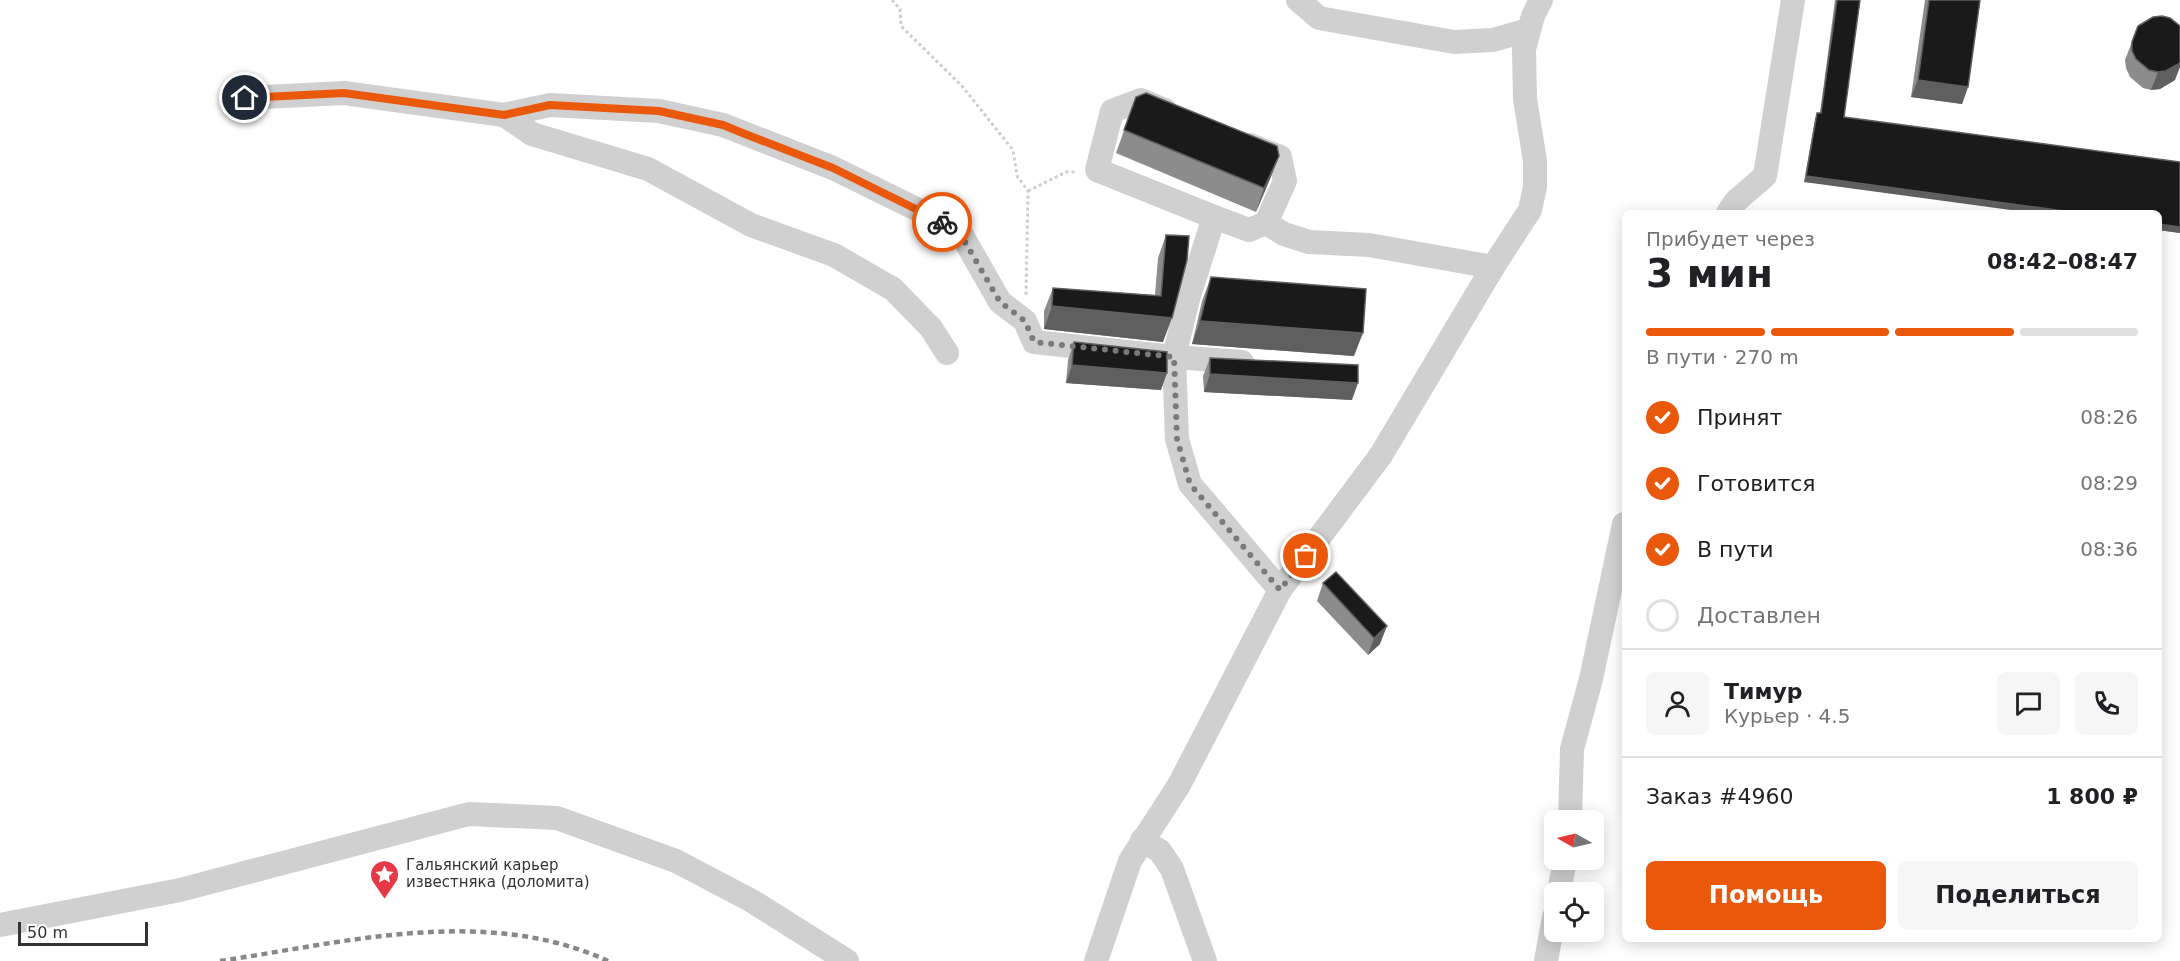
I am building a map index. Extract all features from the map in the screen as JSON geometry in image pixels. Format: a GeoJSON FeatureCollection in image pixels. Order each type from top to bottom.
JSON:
{"type":"FeatureCollection","features":[{"type":"Feature","properties":{"kind":"street"},"geometry":{"type":"LineString","coordinates":[[1298,0],[1319,18],[1454,42],[1493,40],[1528,30]]}},
{"type":"Feature","properties":{"kind":"street"},"geometry":{"type":"LineString","coordinates":[[1096,961],[1130,861],[1179,785],[1280,590],[1381,455],[1493,267],[1530,210],[1535,187],[1535,160],[1525,99],[1524,49],[1528,30],[1541,0]]}},
{"type":"Feature","properties":{"kind":"street"},"geometry":{"type":"LineString","coordinates":[[1730,210],[1736,201],[1765,176],[1793,0]]}},
{"type":"Feature","properties":{"kind":"street"},"geometry":{"type":"LineString","coordinates":[[245,98],[344,93],[504,115],[550,105],[659,111],[723,125],[822,164],[958,230],[1000,302],[1030,332],[1174,357],[1268,363]]}},
{"type":"Feature","properties":{"kind":"street"},"geometry":{"type":"LineString","coordinates":[[1184,118],[1141,100],[1112,111],[1096,170],[1249,230],[1266,223],[1285,181],[1280,157],[1227,135]]}},
{"type":"Feature","properties":{"kind":"street"},"geometry":{"type":"LineString","coordinates":[[504,115],[532,134],[648,169],[751,225],[834,255],[893,289],[931,328],[947,353]]}},
{"type":"Feature","properties":{"kind":"street"},"geometry":{"type":"LineString","coordinates":[[1214,217],[1188,299],[1174,357],[1177,439],[1190,484],[1280,590]]}},
{"type":"Feature","properties":{"kind":"street"},"geometry":{"type":"LineString","coordinates":[[1266,223],[1284,234],[1309,242],[1369,245],[1493,267]]}},
{"type":"Feature","properties":{"kind":"street"},"geometry":{"type":"LineString","coordinates":[[1570,810],[1572,749],[1591,679],[1622,533]]}},
{"type":"Feature","properties":{"kind":"street"},"geometry":{"type":"LineString","coordinates":[[0,925],[180,890],[469,814],[557,818],[676,861],[752,901],[847,961]]}},
{"type":"Feature","properties":{"kind":"street"},"geometry":{"type":"LineString","coordinates":[[1142,840],[1160,851],[1172,869],[1205,961]]}},
{"type":"Feature","properties":{"kind":"street"},"geometry":{"type":"LineString","coordinates":[[1546,961],[1549,942]]}},
{"type":"Feature","properties":{"kind":"path"},"geometry":{"type":"LineString","coordinates":[[892,0],[900,9],[901,26],[962,86],[1013,150],[1017,176],[1028,191],[1030,332]]}},
{"type":"Feature","properties":{"kind":"path"},"geometry":{"type":"LineString","coordinates":[[1028,191],[1066,172],[1096,170]]}},
{"type":"Feature","properties":{"kind":"building"},"geometry":{"type":"Polygon","coordinates":[[[1837,0],[1860,0],[1844,117],[2180,162],[2180,227],[2162,225],[2162,210],[2057,210],[1806,176],[1817,113],[1821,113],[1837,0]]]}},
{"type":"Feature","properties":{"kind":"building"},"geometry":{"type":"Polygon","coordinates":[[[1929,0],[1980,0],[1968,87],[1918,80],[1929,0]]]}},
{"type":"Feature","properties":{"kind":"building"},"geometry":{"type":"Polygon","coordinates":[[[2153,17],[2170,18],[2180,26],[2180,63],[2166,71],[2158,72],[2149,70],[2136,59],[2132,51],[2132,42],[2138,26],[2153,17]]]}},
{"type":"Feature","properties":{"kind":"building"},"geometry":{"type":"Polygon","coordinates":[[[1146,93],[1277,146],[1279,156],[1264,188],[1124,130],[1136,97],[1146,93]]]}},
{"type":"Feature","properties":{"kind":"building"},"geometry":{"type":"Polygon","coordinates":[[[1166,235],[1189,236],[1187,260],[1172,318],[1052,306],[1053,288],[1161,296],[1166,235]]]}},
{"type":"Feature","properties":{"kind":"building"},"geometry":{"type":"Polygon","coordinates":[[[1211,277],[1366,289],[1363,333],[1200,321],[1211,277]]]}},
{"type":"Feature","properties":{"kind":"building"},"geometry":{"type":"Polygon","coordinates":[[[1074,342],[1167,352],[1167,373],[1072,365],[1074,342]]]}},
{"type":"Feature","properties":{"kind":"building"},"geometry":{"type":"Polygon","coordinates":[[[1210,358],[1358,365],[1358,383],[1210,374],[1210,358]]]}},
{"type":"Feature","properties":{"kind":"building"},"geometry":{"type":"Polygon","coordinates":[[[1336,572],[1387,626],[1374,638],[1323,583],[1336,572]]]}},
{"type":"Feature","properties":{"kind":"railway"},"geometry":{"type":"LineString","coordinates":[[220,961],[366,938],[465,931],[514,935],[562,944],[608,961]]}},
{"type":"Feature","properties":{"kind":"way so far"},"geometry":{"type":"LineString","coordinates":[[942,222],[958,230],[1000,302],[1025,321],[1034,342],[1174,357],[1177,439],[1190,484],[1280,590],[1306,556]]}},
{"type":"Feature","properties":{"kind":"place","name":"Гальянский карьер известняка (доломита)"},"geometry":{"type":"Point","coordinates":[385,900]}},
{"type":"Feature","properties":{"kind":"route"},"geometry":{"type":"LineString","coordinates":[[245,98],[344,93],[504,115],[550,105],[659,111],[723,125],[833,168],[942,222]]}}]}
